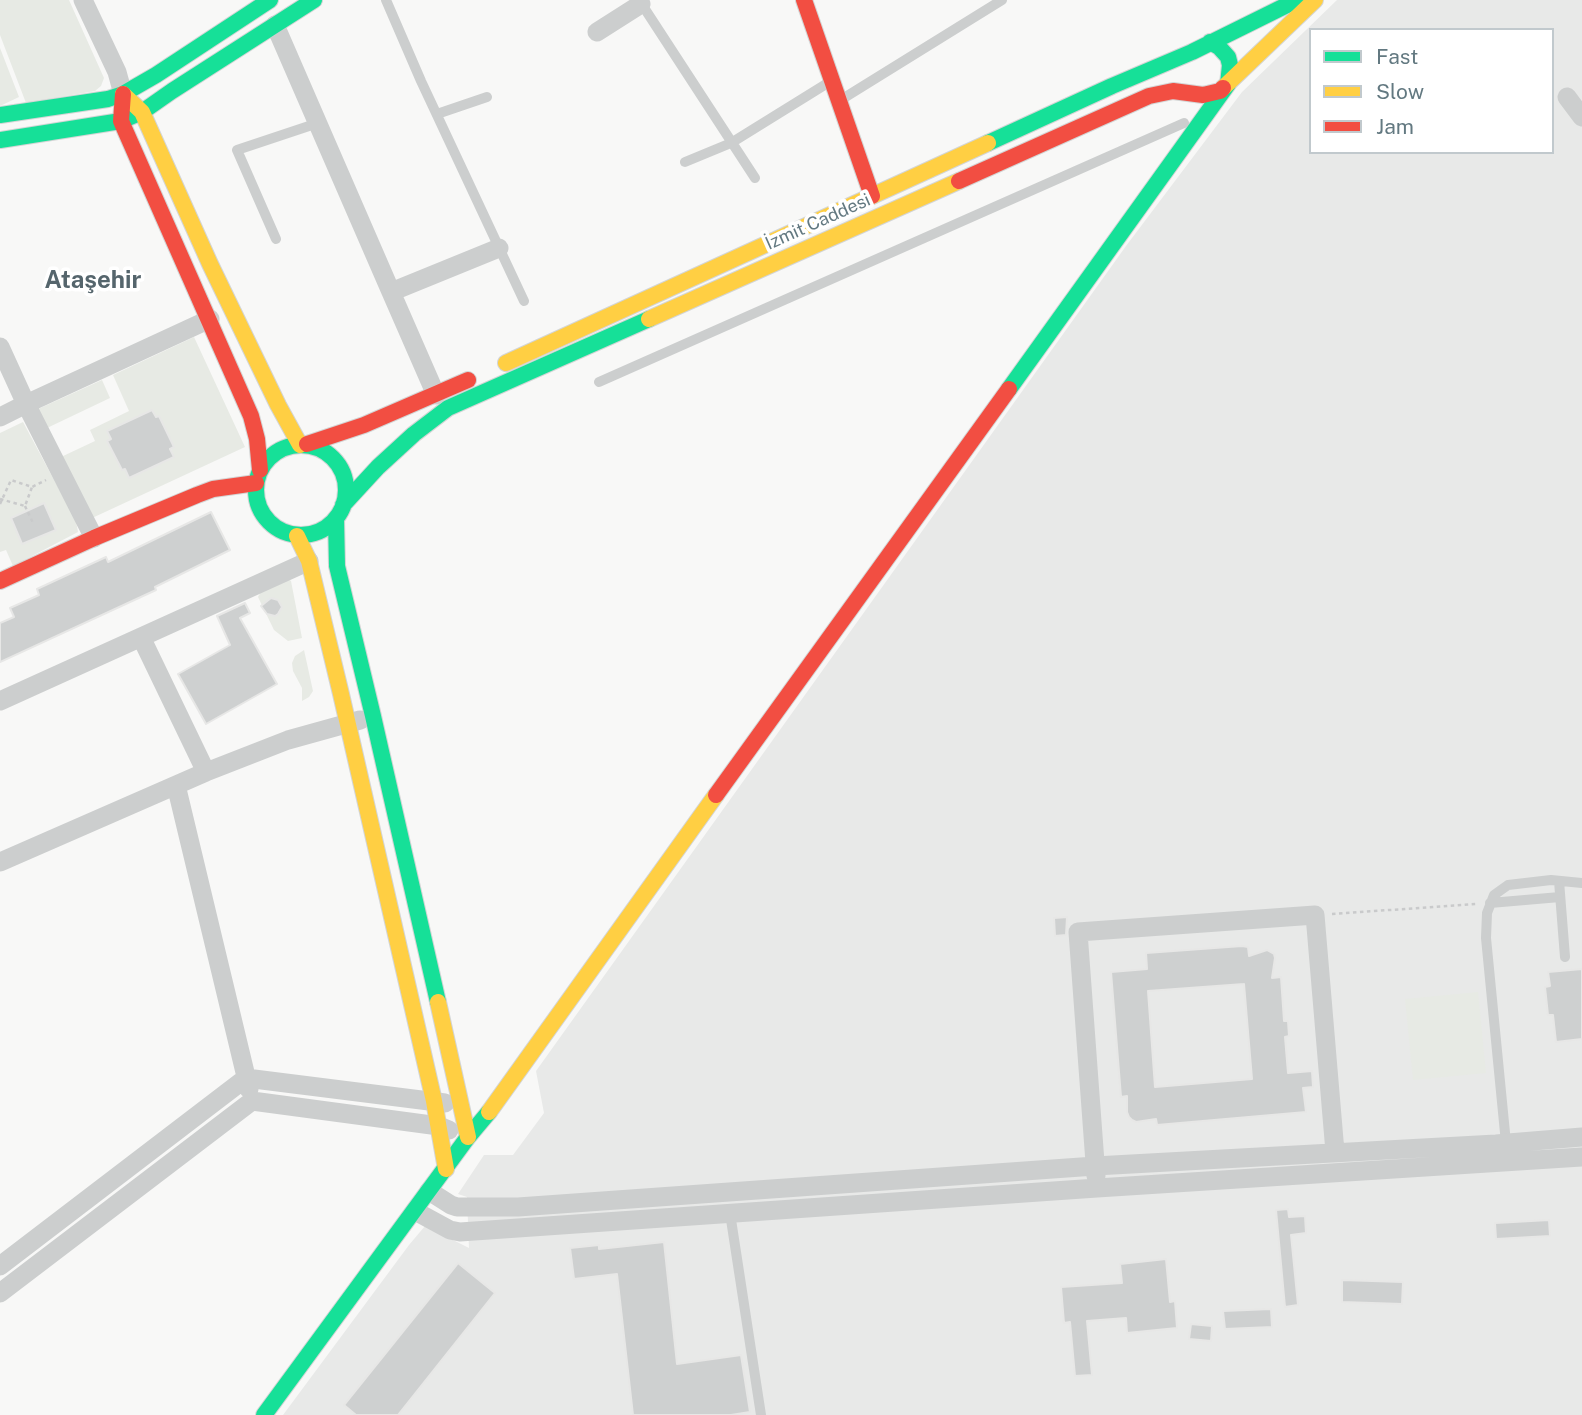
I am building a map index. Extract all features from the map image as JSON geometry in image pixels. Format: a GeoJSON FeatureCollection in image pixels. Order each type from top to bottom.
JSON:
{"type":"FeatureCollection","features":[{"type":"Feature","properties":{"kind":"street"},"geometry":{"type":"LineString","coordinates":[[83,0],[117,72],[122,94],[121,121],[251,416],[257,439],[256,498],[261,512],[270,524],[282,532],[297,536],[309,561],[389,900],[434,1101],[446,1169]]}},
{"type":"Feature","properties":{"kind":"street"},"geometry":{"type":"LineString","coordinates":[[2,110],[18,113],[108,99],[122,94],[149,80],[270,0]]}},
{"type":"Feature","properties":{"kind":"street"},"geometry":{"type":"LineString","coordinates":[[0,140],[121,121],[142,112],[314,0]]}},
{"type":"Feature","properties":{"kind":"street"},"geometry":{"type":"LineString","coordinates":[[804,0],[872,196]]}},
{"type":"Feature","properties":{"kind":"street","name":"İzmit Caddesi"},"geometry":{"type":"LineString","coordinates":[[258,477],[268,459],[279,451],[365,425],[436,395],[1192,52],[1297,0]]}},
{"type":"Feature","properties":{"kind":"street","name":"İzmit Caddesi"},"geometry":{"type":"LineString","coordinates":[[297,536],[312,534],[325,528],[378,467],[414,434],[449,408],[1149,96],[1174,91],[1203,95],[1220,91],[1315,0]]}},
{"type":"Feature","properties":{"kind":"street"},"geometry":{"type":"LineString","coordinates":[[597,32],[640,2]]}},
{"type":"Feature","properties":{"kind":"street"},"geometry":{"type":"LineString","coordinates":[[275,25],[436,395]]}},
{"type":"Feature","properties":{"kind":"street"},"geometry":{"type":"LineString","coordinates":[[264,1415],[491,1109],[1228,84],[1228,57],[1210,42]]}},
{"type":"Feature","properties":{"kind":"street"},"geometry":{"type":"LineString","coordinates":[[1139,207],[1184,123],[1190,102],[1186,75],[1192,52]]}},
{"type":"Feature","properties":{"kind":"street"},"geometry":{"type":"LineString","coordinates":[[122,94],[142,112],[210,264],[278,405],[304,445],[330,456],[344,478],[345,492],[340,511],[337,566],[468,1137]]}},
{"type":"Feature","properties":{"kind":"street"},"geometry":{"type":"LineString","coordinates":[[1567,97],[1582,117]]}},
{"type":"Feature","properties":{"kind":"street"},"geometry":{"type":"LineString","coordinates":[[391,292],[499,248]]}},
{"type":"Feature","properties":{"kind":"street"},"geometry":{"type":"LineString","coordinates":[[0,417],[210,319]]}},
{"type":"Feature","properties":{"kind":"street"},"geometry":{"type":"LineString","coordinates":[[0,347],[94,538]]}},
{"type":"Feature","properties":{"kind":"street"},"geometry":{"type":"LineString","coordinates":[[0,582],[94,538],[213,489],[258,477]]}},
{"type":"Feature","properties":{"kind":"street"},"geometry":{"type":"LineString","coordinates":[[0,701],[309,561]]}},
{"type":"Feature","properties":{"kind":"street"},"geometry":{"type":"LineString","coordinates":[[141,637],[206,772]]}},
{"type":"Feature","properties":{"kind":"street"},"geometry":{"type":"LineString","coordinates":[[0,862],[206,772],[288,740],[373,716]]}},
{"type":"Feature","properties":{"kind":"street"},"geometry":{"type":"LineString","coordinates":[[176,785],[251,1101]]}},
{"type":"Feature","properties":{"kind":"street"},"geometry":{"type":"LineString","coordinates":[[1097,1188],[1078,932],[1315,915],[1335,1152]]}},
{"type":"Feature","properties":{"kind":"street"},"geometry":{"type":"LineString","coordinates":[[0,1266],[246,1078],[491,1109]]}},
{"type":"Feature","properties":{"kind":"street"},"geometry":{"type":"LineString","coordinates":[[0,1293],[251,1101],[439,1126],[468,1137]]}},
{"type":"Feature","properties":{"kind":"street"},"geometry":{"type":"LineString","coordinates":[[429,1191],[457,1207],[518,1207],[1095,1166],[1582,1137]]}},
{"type":"Feature","properties":{"kind":"street"},"geometry":{"type":"LineString","coordinates":[[415,1211],[450,1230],[460,1232],[1582,1157]]}},
{"type":"Feature","properties":{"kind":"lane"},"geometry":{"type":"LineString","coordinates":[[386,0],[524,301]]}},
{"type":"Feature","properties":{"kind":"lane"},"geometry":{"type":"LineString","coordinates":[[839,102],[1002,0]]}},
{"type":"Feature","properties":{"kind":"lane"},"geometry":{"type":"LineString","coordinates":[[640,2],[755,178]]}},
{"type":"Feature","properties":{"kind":"lane"},"geometry":{"type":"LineString","coordinates":[[685,162],[732,143],[832,81]]}},
{"type":"Feature","properties":{"kind":"lane"},"geometry":{"type":"LineString","coordinates":[[437,114],[487,97]]}},
{"type":"Feature","properties":{"kind":"lane"},"geometry":{"type":"LineString","coordinates":[[276,239],[237,150],[318,123]]}},
{"type":"Feature","properties":{"kind":"lane"},"geometry":{"type":"LineString","coordinates":[[599,382],[1184,123]]}},
{"type":"Feature","properties":{"kind":"lane"},"geometry":{"type":"LineString","coordinates":[[1506,1143],[1486,938],[1487,913],[1494,895],[1508,885],[1559,881],[1582,883]]}},
{"type":"Feature","properties":{"kind":"lane"},"geometry":{"type":"LineString","coordinates":[[1559,881],[1565,957]]}},
{"type":"Feature","properties":{"kind":"lane"},"geometry":{"type":"LineString","coordinates":[[1490,903],[1560,897]]}},
{"type":"Feature","properties":{"kind":"lane"},"geometry":{"type":"LineString","coordinates":[[730,1213],[761,1415]]}},
{"type":"Feature","properties":{"kind":"path"},"geometry":{"type":"LineString","coordinates":[[25,506],[1,500],[11,480],[32,486],[52,477]]}},
{"type":"Feature","properties":{"kind":"path"},"geometry":{"type":"LineString","coordinates":[[32,486],[25,506],[33,523]]}},
{"type":"Feature","properties":{"kind":"path"},"geometry":{"type":"LineString","coordinates":[[1315,915],[1490,903]]}},
{"type":"Feature","properties":{"kind":"shaded area"},"geometry":{"type":"Polygon","coordinates":[[[0,0],[69,0],[104,78],[101,86],[95,91],[26,103],[0,35],[0,0]]]}},
{"type":"Feature","properties":{"kind":"shaded area"},"geometry":{"type":"Polygon","coordinates":[[[1337,0],[1582,0],[1582,1415],[283,1415],[425,1226],[469,1248],[467,1197],[458,1194],[484,1155],[513,1155],[544,1113],[536,1071],[1126,246],[1242,92],[1337,0]]]}},
{"type":"Feature","properties":{"kind":"shaded area"},"geometry":{"type":"Polygon","coordinates":[[[0,48],[19,97],[0,106],[0,48]]]}},
{"type":"Feature","properties":{"kind":"shaded area"},"geometry":{"type":"Polygon","coordinates":[[[194,337],[245,447],[90,519],[61,457],[95,441],[90,430],[129,411],[113,375],[194,337]],[[159,416],[123,429],[121,424],[107,431],[111,439],[108,441],[121,470],[125,469],[129,478],[158,457],[161,463],[174,457],[159,416]]]}},
{"type":"Feature","properties":{"kind":"shaded area"},"geometry":{"type":"Polygon","coordinates":[[[102,380],[110,398],[47,428],[38,409],[102,380]]]}},
{"type":"Feature","properties":{"kind":"shaded area"},"geometry":{"type":"Polygon","coordinates":[[[23,422],[76,521],[78,532],[13,566],[6,550],[0,552],[0,433],[23,422]]]}},
{"type":"Feature","properties":{"kind":"shaded area"},"geometry":{"type":"Polygon","coordinates":[[[285,577],[291,581],[302,638],[288,641],[274,630],[258,597],[263,587],[285,577]]]}},
{"type":"Feature","properties":{"kind":"shaded area"},"geometry":{"type":"Polygon","coordinates":[[[304,650],[313,691],[302,701],[302,688],[292,663],[295,656],[304,650]]]}},
{"type":"Feature","properties":{"kind":"shaded area"},"geometry":{"type":"Polygon","coordinates":[[[1478,992],[1486,1073],[1413,1080],[1405,999],[1478,992]]]}},
{"type":"Feature","properties":{"kind":"building"},"geometry":{"type":"Polygon","coordinates":[[[152,410],[156,417],[159,416],[174,447],[170,449],[174,457],[129,478],[107,441],[111,439],[107,431],[152,410]]]}},
{"type":"Feature","properties":{"kind":"building"},"geometry":{"type":"Polygon","coordinates":[[[44,503],[56,530],[22,544],[11,518],[44,503]]]}},
{"type":"Feature","properties":{"kind":"building"},"geometry":{"type":"Polygon","coordinates":[[[211,512],[230,550],[155,587],[156,590],[0,662],[0,623],[14,617],[10,608],[39,595],[37,589],[106,557],[108,562],[211,512]]]}},
{"type":"Feature","properties":{"kind":"building"},"geometry":{"type":"Polygon","coordinates":[[[271,598],[278,600],[282,607],[275,616],[267,614],[261,606],[271,598]]]}},
{"type":"Feature","properties":{"kind":"building"},"geometry":{"type":"Polygon","coordinates":[[[245,603],[250,613],[240,618],[277,684],[206,724],[178,674],[230,645],[217,616],[245,603]]]}},
{"type":"Feature","properties":{"kind":"building"},"geometry":{"type":"Polygon","coordinates":[[[1067,917],[1066,935],[1055,936],[1054,918],[1067,917]]]}},
{"type":"Feature","properties":{"kind":"building"},"geometry":{"type":"Polygon","coordinates":[[[1242,946],[1248,947],[1249,956],[1267,950],[1274,954],[1272,978],[1281,977],[1284,1021],[1288,1021],[1289,1036],[1285,1037],[1288,1073],[1312,1071],[1313,1087],[1303,1088],[1306,1112],[1157,1125],[1156,1119],[1136,1122],[1132,1120],[1127,1112],[1127,1096],[1121,1097],[1111,972],[1147,969],[1146,953],[1242,946]],[[1244,984],[1148,991],[1155,1087],[1252,1079],[1244,984]]]}},
{"type":"Feature","properties":{"kind":"building"},"geometry":{"type":"Polygon","coordinates":[[[1582,969],[1582,1039],[1556,1042],[1553,1015],[1548,1015],[1545,987],[1550,986],[1548,972],[1582,969]]]}},
{"type":"Feature","properties":{"kind":"building"},"geometry":{"type":"Polygon","coordinates":[[[1288,1209],[1289,1217],[1305,1216],[1306,1233],[1291,1235],[1298,1305],[1285,1307],[1276,1210],[1288,1209]]]}},
{"type":"Feature","properties":{"kind":"building"},"geometry":{"type":"Polygon","coordinates":[[[1549,1220],[1550,1236],[1496,1239],[1495,1223],[1549,1220]]]}},
{"type":"Feature","properties":{"kind":"building"},"geometry":{"type":"Polygon","coordinates":[[[664,1242],[677,1364],[741,1355],[750,1412],[731,1415],[633,1415],[617,1274],[574,1279],[570,1248],[599,1245],[599,1249],[664,1242]]]}},
{"type":"Feature","properties":{"kind":"building"},"geometry":{"type":"Polygon","coordinates":[[[1166,1259],[1170,1302],[1175,1301],[1177,1328],[1127,1333],[1126,1318],[1087,1321],[1092,1375],[1075,1376],[1070,1322],[1064,1323],[1061,1287],[1122,1283],[1120,1264],[1166,1259]]]}},
{"type":"Feature","properties":{"kind":"building"},"geometry":{"type":"Polygon","coordinates":[[[458,1263],[495,1293],[398,1415],[356,1415],[344,1405],[458,1263]]]}},
{"type":"Feature","properties":{"kind":"building"},"geometry":{"type":"Polygon","coordinates":[[[1342,1280],[1403,1282],[1402,1304],[1342,1302],[1342,1280]]]}},
{"type":"Feature","properties":{"kind":"building"},"geometry":{"type":"Polygon","coordinates":[[[1271,1309],[1272,1327],[1225,1329],[1223,1311],[1271,1309]]]}},
{"type":"Feature","properties":{"kind":"building"},"geometry":{"type":"Polygon","coordinates":[[[1191,1324],[1212,1326],[1211,1341],[1189,1339],[1191,1324]]]}},
{"type":"Feature","properties":{"kind":"traffic: fast"},"geometry":{"type":"LineString","coordinates":[[0,115],[108,99],[123,94],[270,0]]}},
{"type":"Feature","properties":{"kind":"traffic: fast"},"geometry":{"type":"LineString","coordinates":[[0,140],[121,121],[142,112],[314,0]]}},
{"type":"Feature","properties":{"kind":"traffic: fast"},"geometry":{"type":"LineString","coordinates":[[988,143],[1192,52],[1297,0]]}},
{"type":"Feature","properties":{"kind":"traffic: fast"},"geometry":{"type":"LineString","coordinates":[[1009,389],[1228,84],[1228,57],[1210,42]]}},
{"type":"Feature","properties":{"kind":"traffic: fast"},"geometry":{"type":"LineString","coordinates":[[343,505],[378,467],[448,408],[649,319]]}},
{"type":"Feature","properties":{"kind":"traffic: fast"},"geometry":{"type":"LineString","coordinates":[[301,445],[318,449],[333,458],[342,473],[346,490],[342,507],[333,522],[318,531],[301,535],[284,531],[269,522],[260,507],[256,490],[260,473],[269,458],[284,449],[301,445]]}},
{"type":"Feature","properties":{"kind":"traffic: fast"},"geometry":{"type":"LineString","coordinates":[[336,518],[337,566],[438,1002]]}},
{"type":"Feature","properties":{"kind":"traffic: fast"},"geometry":{"type":"LineString","coordinates":[[264,1415],[489,1112]]}},
{"type":"Feature","properties":{"kind":"traffic: slow"},"geometry":{"type":"LineString","coordinates":[[1223,88],[1315,0]]}},
{"type":"Feature","properties":{"kind":"traffic: slow"},"geometry":{"type":"LineString","coordinates":[[123,94],[142,112],[210,264],[300,445]]}},
{"type":"Feature","properties":{"kind":"traffic: slow"},"geometry":{"type":"LineString","coordinates":[[506,363],[988,143]]}},
{"type":"Feature","properties":{"kind":"traffic: slow"},"geometry":{"type":"LineString","coordinates":[[649,319],[959,181]]}},
{"type":"Feature","properties":{"kind":"traffic: slow"},"geometry":{"type":"LineString","coordinates":[[297,536],[309,561],[341,694],[434,1101],[446,1169]]}},
{"type":"Feature","properties":{"kind":"traffic: slow"},"geometry":{"type":"LineString","coordinates":[[489,1112],[716,795]]}},
{"type":"Feature","properties":{"kind":"traffic: slow"},"geometry":{"type":"LineString","coordinates":[[438,1002],[468,1137]]}},
{"type":"Feature","properties":{"kind":"traffic: jam"},"geometry":{"type":"LineString","coordinates":[[804,0],[872,196]]}},
{"type":"Feature","properties":{"kind":"traffic: jam"},"geometry":{"type":"LineString","coordinates":[[959,181],[1149,96],[1173,91],[1203,95],[1223,88]]}},
{"type":"Feature","properties":{"kind":"traffic: jam"},"geometry":{"type":"LineString","coordinates":[[123,94],[121,121],[251,416],[257,439],[260,470]]}},
{"type":"Feature","properties":{"kind":"traffic: jam"},"geometry":{"type":"LineString","coordinates":[[307,444],[364,425],[468,380]]}},
{"type":"Feature","properties":{"kind":"traffic: jam"},"geometry":{"type":"LineString","coordinates":[[716,795],[1009,389]]}},
{"type":"Feature","properties":{"kind":"traffic: jam"},"geometry":{"type":"LineString","coordinates":[[0,581],[197,495],[213,489],[256,483]]}},
{"type":"Feature","properties":{"kind":"district","name":"Ataşehir"},"geometry":{"type":"Point","coordinates":[93,281]}}]}
